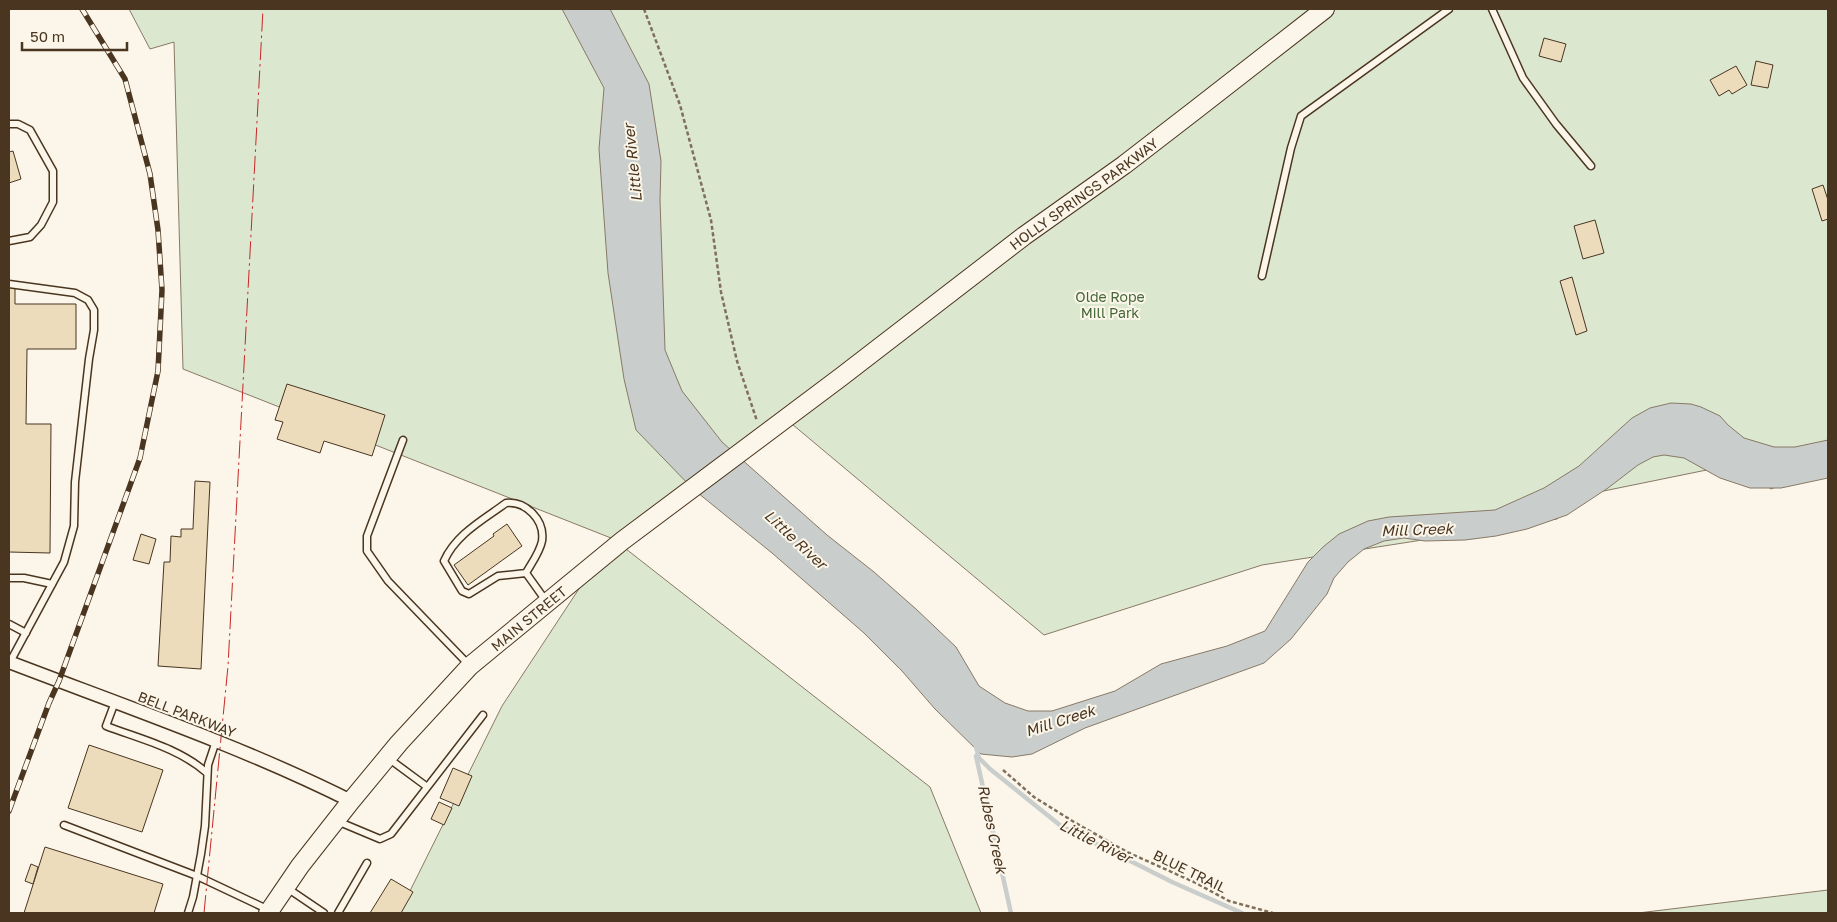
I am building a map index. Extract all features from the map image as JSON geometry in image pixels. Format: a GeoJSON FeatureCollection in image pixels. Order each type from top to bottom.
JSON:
{"type":"FeatureCollection","features":[{"type":"Feature","properties":{"kind":"main road","name":"HOLLY SPRINGS PARKWAY"},"geometry":{"type":"LineString","coordinates":[[841,377],[1024,236],[1124,165],[1194,112],[1325,9]]}},
{"type":"Feature","properties":{"kind":"main road","name":"MAIN STREET"},"geometry":{"type":"LineString","coordinates":[[269,912],[300,866],[351,801],[433,704],[470,666],[622,541],[841,377]]}},
{"type":"Feature","properties":{"kind":"street","name":"BELL PARKWAY"},"geometry":{"type":"LineString","coordinates":[[10,662],[216,741],[306,778],[351,801]]}},
{"type":"Feature","properties":{"kind":"lane"},"geometry":{"type":"LineString","coordinates":[[1262,276],[1291,148],[1301,116],[1449,9]]}},
{"type":"Feature","properties":{"kind":"lane"},"geometry":{"type":"LineString","coordinates":[[1492,9],[1523,78],[1556,124],[1591,166]]}},
{"type":"Feature","properties":{"kind":"lane"},"geometry":{"type":"LineString","coordinates":[[9,124],[18,124],[30,130],[53,171],[53,202],[41,225],[30,237],[9,241]]}},
{"type":"Feature","properties":{"kind":"lane"},"geometry":{"type":"LineString","coordinates":[[9,284],[75,293],[88,300],[94,310],[94,330],[75,482],[74,526],[64,562],[10,662]]}},
{"type":"Feature","properties":{"kind":"lane"},"geometry":{"type":"LineString","coordinates":[[403,440],[367,536],[367,551],[388,582],[470,666]]}},
{"type":"Feature","properties":{"kind":"lane"},"geometry":{"type":"LineString","coordinates":[[514,502],[530,510],[541,525],[542,542],[526,573],[498,576],[469,594],[462,591],[444,561],[457,540],[506,503],[514,502]]}},
{"type":"Feature","properties":{"kind":"lane"},"geometry":{"type":"LineString","coordinates":[[526,573],[546,602]]}},
{"type":"Feature","properties":{"kind":"lane"},"geometry":{"type":"LineString","coordinates":[[9,578],[24,578],[52,584]]}},
{"type":"Feature","properties":{"kind":"lane"},"geometry":{"type":"LineString","coordinates":[[9,624],[26,633]]}},
{"type":"Feature","properties":{"kind":"lane"},"geometry":{"type":"LineString","coordinates":[[115,702],[106,726],[177,752],[200,766],[207,773]]}},
{"type":"Feature","properties":{"kind":"lane"},"geometry":{"type":"LineString","coordinates":[[336,821],[380,839],[391,834],[426,786],[483,715]]}},
{"type":"Feature","properties":{"kind":"lane"},"geometry":{"type":"LineString","coordinates":[[188,913],[197,876],[205,826],[208,765],[216,741]]}},
{"type":"Feature","properties":{"kind":"lane"},"geometry":{"type":"LineString","coordinates":[[387,758],[426,786]]}},
{"type":"Feature","properties":{"kind":"lane"},"geometry":{"type":"LineString","coordinates":[[64,825],[197,876],[269,912]]}},
{"type":"Feature","properties":{"kind":"lane"},"geometry":{"type":"LineString","coordinates":[[338,913],[367,863]]}},
{"type":"Feature","properties":{"kind":"lane"},"geometry":{"type":"LineString","coordinates":[[286,887],[324,913]]}},
{"type":"Feature","properties":{"kind":"path"},"geometry":{"type":"LineString","coordinates":[[644,9],[680,105],[688,134],[711,220],[721,292],[737,361],[757,423]]}},
{"type":"Feature","properties":{"kind":"path","name":"BLUE TRAIL"},"geometry":{"type":"LineString","coordinates":[[1003,770],[1034,797],[1127,852],[1194,882],[1230,901],[1273,913]]}},
{"type":"Feature","properties":{"kind":"green space","name":"Olde Rope Mill Park"},"geometry":{"type":"Polygon","coordinates":[[[129,9],[1828,9],[1828,466],[1771,489],[1736,464],[1584,495],[1557,519],[1262,565],[1044,635],[780,414],[612,538],[930,787],[981,913],[399,913],[502,706],[611,538],[183,369],[174,42],[150,49],[129,9]]]}},
{"type":"Feature","properties":{"kind":"green space"},"geometry":{"type":"Polygon","coordinates":[[[1828,890],[1828,913],[1638,913],[1828,890]]]}},
{"type":"Feature","properties":{"kind":"water","name":"Mill Creek"},"geometry":{"type":"Polygon","coordinates":[[[562,9],[610,9],[649,84],[661,161],[660,200],[665,350],[682,391],[722,442],[827,535],[874,572],[916,609],[956,647],[979,686],[1005,703],[1028,711],[1052,711],[1115,691],[1161,664],[1227,646],[1265,631],[1308,562],[1339,534],[1368,521],[1389,517],[1495,510],[1544,488],[1579,466],[1632,418],[1650,408],[1671,403],[1691,404],[1701,407],[1720,416],[1744,438],[1774,447],[1795,447],[1828,440],[1828,478],[1781,488],[1750,488],[1720,478],[1684,458],[1664,455],[1653,457],[1638,465],[1608,488],[1567,515],[1527,529],[1465,540],[1425,541],[1404,538],[1384,541],[1364,549],[1348,562],[1334,578],[1327,594],[1291,639],[1264,663],[1085,728],[1032,754],[1012,757],[981,754],[935,709],[902,671],[864,633],[772,553],[693,489],[636,430],[624,379],[608,273],[599,149],[604,88],[562,9]]]}},
{"type":"Feature","properties":{"kind":"building"},"geometry":{"type":"Polygon","coordinates":[[[1544,38],[1566,44],[1561,62],[1539,56],[1544,38]]]}},
{"type":"Feature","properties":{"kind":"building"},"geometry":{"type":"Polygon","coordinates":[[[1756,61],[1773,65],[1768,88],[1751,85],[1756,61]]]}},
{"type":"Feature","properties":{"kind":"building"},"geometry":{"type":"Polygon","coordinates":[[[1736,66],[1747,85],[1732,94],[1729,90],[1719,96],[1710,80],[1736,66]]]}},
{"type":"Feature","properties":{"kind":"building"},"geometry":{"type":"Polygon","coordinates":[[[13,151],[21,179],[9,183],[9,152],[13,151]]]}},
{"type":"Feature","properties":{"kind":"building"},"geometry":{"type":"Polygon","coordinates":[[[1823,185],[1828,200],[1828,219],[1822,221],[1812,189],[1823,185]]]}},
{"type":"Feature","properties":{"kind":"building"},"geometry":{"type":"Polygon","coordinates":[[[1595,220],[1604,253],[1583,259],[1574,226],[1595,220]]]}},
{"type":"Feature","properties":{"kind":"building"},"geometry":{"type":"Polygon","coordinates":[[[1572,277],[1587,331],[1576,335],[1560,281],[1572,277]]]}},
{"type":"Feature","properties":{"kind":"building"},"geometry":{"type":"Polygon","coordinates":[[[9,287],[15,287],[15,304],[76,304],[76,349],[27,349],[26,424],[51,424],[50,553],[9,552],[9,287]]]}},
{"type":"Feature","properties":{"kind":"building"},"geometry":{"type":"Polygon","coordinates":[[[287,384],[385,415],[372,456],[324,441],[320,453],[277,439],[283,422],[275,420],[287,384]]]}},
{"type":"Feature","properties":{"kind":"building"},"geometry":{"type":"Polygon","coordinates":[[[195,481],[210,482],[201,669],[158,666],[164,562],[170,562],[171,536],[181,537],[181,529],[193,529],[195,481]]]}},
{"type":"Feature","properties":{"kind":"building"},"geometry":{"type":"Polygon","coordinates":[[[507,524],[522,546],[468,585],[454,565],[494,536],[493,534],[507,524]]]}},
{"type":"Feature","properties":{"kind":"building"},"geometry":{"type":"Polygon","coordinates":[[[141,534],[156,539],[149,564],[133,560],[141,534]]]}},
{"type":"Feature","properties":{"kind":"building"},"geometry":{"type":"Polygon","coordinates":[[[89,745],[163,770],[142,832],[68,808],[89,745]]]}},
{"type":"Feature","properties":{"kind":"building"},"geometry":{"type":"Polygon","coordinates":[[[453,768],[472,776],[459,806],[440,798],[453,768]]]}},
{"type":"Feature","properties":{"kind":"building"},"geometry":{"type":"Polygon","coordinates":[[[439,802],[452,808],[444,825],[431,819],[439,802]]]}},
{"type":"Feature","properties":{"kind":"building"},"geometry":{"type":"Polygon","coordinates":[[[45,847],[163,884],[154,913],[24,913],[45,847]]]}},
{"type":"Feature","properties":{"kind":"building"},"geometry":{"type":"Polygon","coordinates":[[[31,864],[38,867],[33,884],[25,881],[31,864]]]}},
{"type":"Feature","properties":{"kind":"building"},"geometry":{"type":"Polygon","coordinates":[[[391,879],[413,892],[401,913],[370,913],[391,879]]]}},
{"type":"Feature","properties":{"kind":"waterway","name":"Little River"},"geometry":{"type":"LineString","coordinates":[[976,747],[979,758],[990,769],[1061,826],[1172,882],[1242,913]]}},
{"type":"Feature","properties":{"kind":"waterway","name":"Rubes Creek"},"geometry":{"type":"LineString","coordinates":[[976,756],[1011,913]]}},
{"type":"Feature","properties":{"kind":"railway"},"geometry":{"type":"LineString","coordinates":[[9,811],[59,681],[140,458],[158,371],[162,290],[158,230],[150,174],[125,79],[82,9]]}},
{"type":"Feature","properties":{"kind":"power"},"geometry":{"type":"LineString","coordinates":[[204,913],[228,666],[263,9]]}}]}
